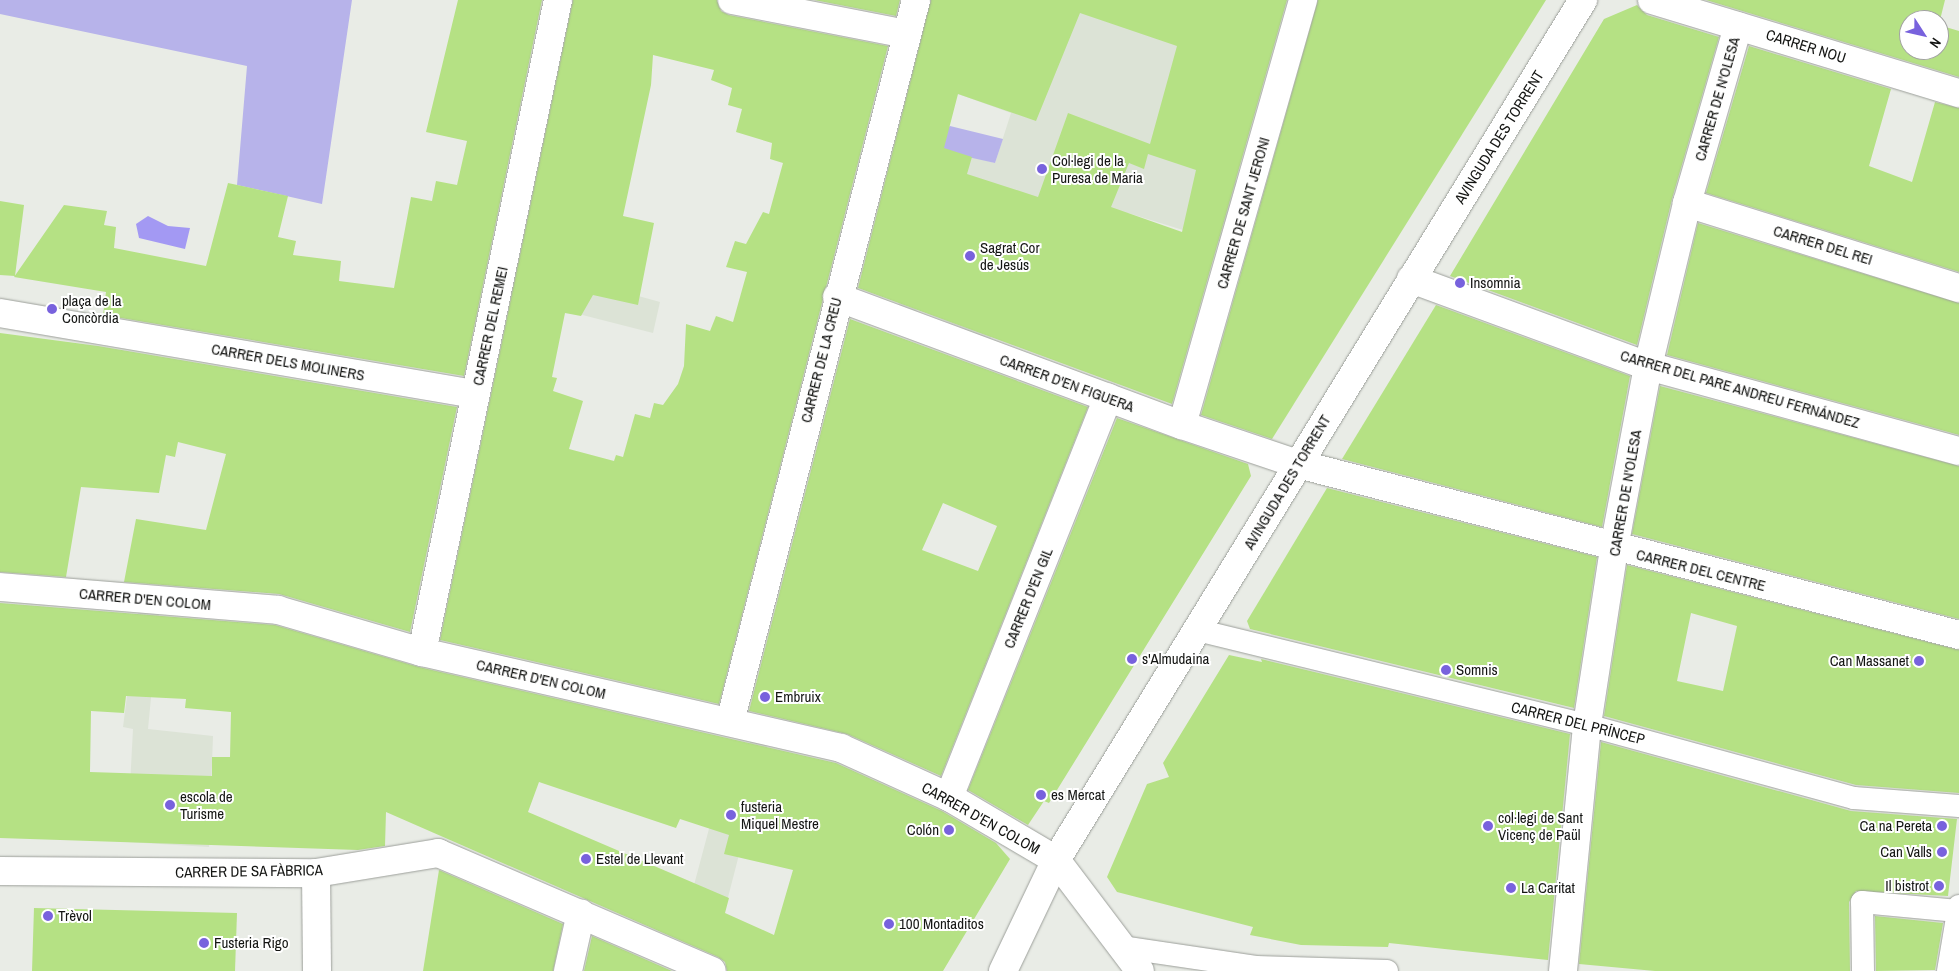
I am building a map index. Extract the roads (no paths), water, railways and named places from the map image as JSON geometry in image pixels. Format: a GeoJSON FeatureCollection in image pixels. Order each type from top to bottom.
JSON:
{"type":"FeatureCollection","features":[{"type":"Feature","properties":{"kind":"street","name":"CARRER DEL REMEI"},"geometry":{"type":"LineString","coordinates":[[422,652],[558,0]]}},
{"type":"Feature","properties":{"kind":"street"},"geometry":{"type":"LineString","coordinates":[[732,0],[907,34]]}},
{"type":"Feature","properties":{"kind":"street","name":"CARRER DE LA CREU"},"geometry":{"type":"LineString","coordinates":[[730,722],[837,297],[916,0]]}},
{"type":"Feature","properties":{"kind":"street","name":"CARRER DE SANT JERONI"},"geometry":{"type":"LineString","coordinates":[[1182,426],[1303,0]]}},
{"type":"Feature","properties":{"kind":"street","name":"AVINGUDA DES TORRENT"},"geometry":{"type":"LineString","coordinates":[[1003,971],[1056,860],[1583,0]]}},
{"type":"Feature","properties":{"kind":"street","name":"CARRER NOU"},"geometry":{"type":"LineString","coordinates":[[1652,0],[1959,93]]}},
{"type":"Feature","properties":{"kind":"street","name":"CARRER DE N'OLESA"},"geometry":{"type":"LineString","coordinates":[[1563,971],[1587,725],[1614,548],[1648,366],[1687,203],[1738,26]]}},
{"type":"Feature","properties":{"kind":"street","name":"CARRER DEL REI"},"geometry":{"type":"LineString","coordinates":[[1687,203],[1959,288]]}},
{"type":"Feature","properties":{"kind":"street","name":"CARRER DEL PARE ANDREU FERNÁNDEZ"},"geometry":{"type":"LineString","coordinates":[[1411,280],[1648,366],[1959,451]]}},
{"type":"Feature","properties":{"kind":"street","name":"CARRER D'EN FIGUERA"},"geometry":{"type":"LineString","coordinates":[[837,297],[1182,426],[1298,464]]}},
{"type":"Feature","properties":{"kind":"street","name":"CARRER DELS MOLINERS"},"geometry":{"type":"LineString","coordinates":[[0,313],[475,394]]}},
{"type":"Feature","properties":{"kind":"street","name":"CARRER D'EN GIL"},"geometry":{"type":"LineString","coordinates":[[949,798],[1108,398]]}},
{"type":"Feature","properties":{"kind":"street","name":"CARRER DEL CENTRE"},"geometry":{"type":"LineString","coordinates":[[1298,464],[1614,548],[1959,635]]}},
{"type":"Feature","properties":{"kind":"street","name":"CARRER D'EN COLOM"},"geometry":{"type":"LineString","coordinates":[[0,587],[278,610],[422,652],[841,748],[949,798],[1056,860]]}},
{"type":"Feature","properties":{"kind":"street","name":"CARRER DEL PRÍNCEP"},"geometry":{"type":"LineString","coordinates":[[1197,630],[1587,725],[1854,798],[1959,806]]}},
{"type":"Feature","properties":{"kind":"street","name":"CARRER DE SA FÀBRICA"},"geometry":{"type":"LineString","coordinates":[[0,871],[316,873],[438,853],[712,971]]}},
{"type":"Feature","properties":{"kind":"street"},"geometry":{"type":"LineString","coordinates":[[1056,860],[1140,971]]}},
{"type":"Feature","properties":{"kind":"street"},"geometry":{"type":"LineString","coordinates":[[316,873],[317,971]]}},
{"type":"Feature","properties":{"kind":"street"},"geometry":{"type":"LineString","coordinates":[[1863,971],[1862,902],[1959,908],[1948,971]]}},
{"type":"Feature","properties":{"kind":"street"},"geometry":{"type":"LineString","coordinates":[[568,971],[581,913]]}},
{"type":"Feature","properties":{"kind":"street"},"geometry":{"type":"LineString","coordinates":[[1121,947],[1256,967],[1387,971]]}},
{"type":"Feature","properties":{"kind":"place","name":"Col·legi de la Puresa de Maria"},"geometry":{"type":"Point","coordinates":[1042,169]}},
{"type":"Feature","properties":{"kind":"place","name":"Sagrat Cor de Jesús"},"geometry":{"type":"Point","coordinates":[970,256]}},
{"type":"Feature","properties":{"kind":"place","name":"Insomnia"},"geometry":{"type":"Point","coordinates":[1460,283]}},
{"type":"Feature","properties":{"kind":"place","name":"plaça de la Concòrdia"},"geometry":{"type":"Point","coordinates":[52,309]}},
{"type":"Feature","properties":{"kind":"place","name":"s'Almudaina"},"geometry":{"type":"Point","coordinates":[1132,659]}},
{"type":"Feature","properties":{"kind":"place","name":"Can Massanet"},"geometry":{"type":"Point","coordinates":[1919,661]}},
{"type":"Feature","properties":{"kind":"place","name":"Somnis"},"geometry":{"type":"Point","coordinates":[1446,670]}},
{"type":"Feature","properties":{"kind":"place","name":"Embruix"},"geometry":{"type":"Point","coordinates":[765,697]}},
{"type":"Feature","properties":{"kind":"place","name":"es Mercat"},"geometry":{"type":"Point","coordinates":[1041,795]}},
{"type":"Feature","properties":{"kind":"place","name":"escola de Turisme"},"geometry":{"type":"Point","coordinates":[170,805]}},
{"type":"Feature","properties":{"kind":"place","name":"fusteria Miquel Mestre"},"geometry":{"type":"Point","coordinates":[731,815]}},
{"type":"Feature","properties":{"kind":"place","name":"col·legi de Sant Vicenç de Paül"},"geometry":{"type":"Point","coordinates":[1488,826]}},
{"type":"Feature","properties":{"kind":"place","name":"Ca na Pereta"},"geometry":{"type":"Point","coordinates":[1942,826]}},
{"type":"Feature","properties":{"kind":"place","name":"Colón"},"geometry":{"type":"Point","coordinates":[949,830]}},
{"type":"Feature","properties":{"kind":"place","name":"Can Valls"},"geometry":{"type":"Point","coordinates":[1942,852]}},
{"type":"Feature","properties":{"kind":"place","name":"Estel de Llevant"},"geometry":{"type":"Point","coordinates":[586,859]}},
{"type":"Feature","properties":{"kind":"place","name":"Il bistrot"},"geometry":{"type":"Point","coordinates":[1939,886]}},
{"type":"Feature","properties":{"kind":"place","name":"La Caritat"},"geometry":{"type":"Point","coordinates":[1511,888]}},
{"type":"Feature","properties":{"kind":"place","name":"Trèvol"},"geometry":{"type":"Point","coordinates":[48,916]}},
{"type":"Feature","properties":{"kind":"place","name":"100 Montaditos"},"geometry":{"type":"Point","coordinates":[889,924]}},
{"type":"Feature","properties":{"kind":"place","name":"Fusteria Rigo"},"geometry":{"type":"Point","coordinates":[204,943]}}]}
